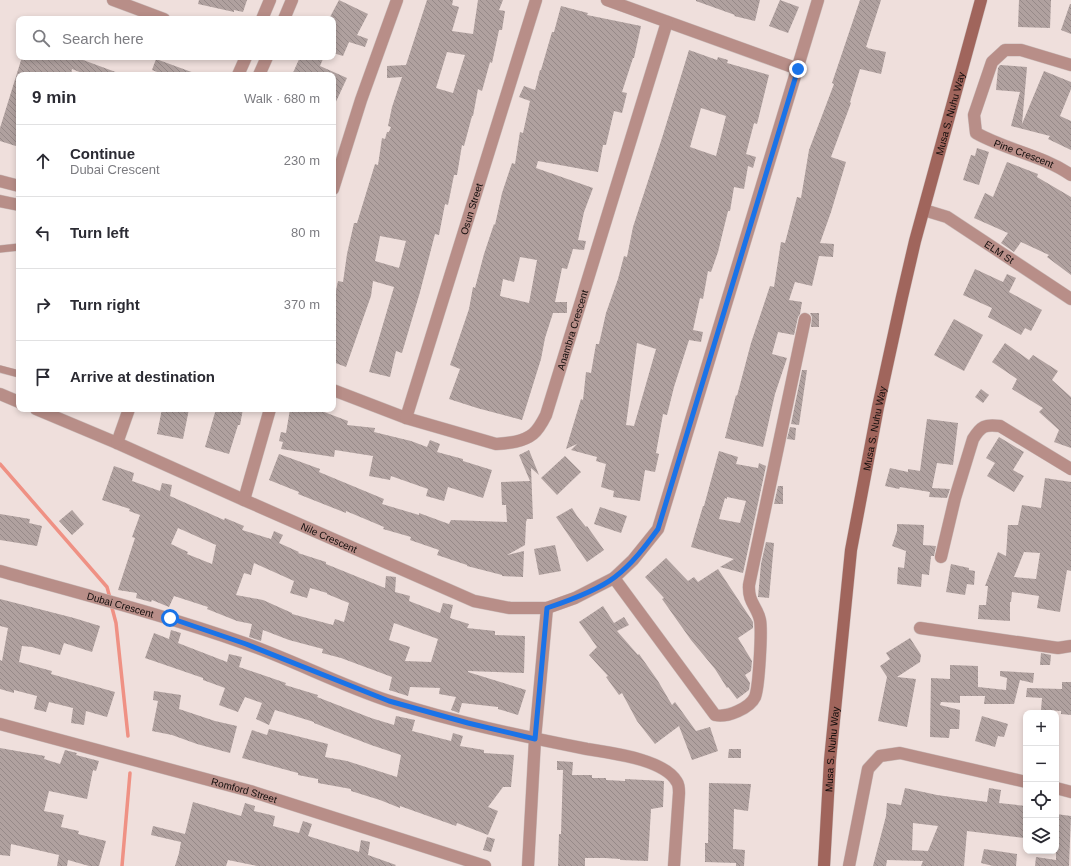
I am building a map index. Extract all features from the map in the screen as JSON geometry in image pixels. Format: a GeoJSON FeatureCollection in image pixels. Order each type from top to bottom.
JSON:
{"type":"FeatureCollection","features":[{"type":"Feature","properties":{"kind":"street"},"geometry":{"type":"LineString","coordinates":[[263,16],[270,0]]}},
{"type":"Feature","properties":{"kind":"street"},"geometry":{"type":"LineString","coordinates":[[285,16],[292,0]]}},
{"type":"Feature","properties":{"kind":"street"},"geometry":{"type":"LineString","coordinates":[[336,179],[361,100],[397,0]]}},
{"type":"Feature","properties":{"kind":"street","name":"Osun Street"},"geometry":{"type":"LineString","coordinates":[[406,418],[536,0]]}},
{"type":"Feature","properties":{"kind":"street"},"geometry":{"type":"LineString","coordinates":[[607,0],[798,69]]}},
{"type":"Feature","properties":{"kind":"street","name":"Nile Crescent"},"geometry":{"type":"LineString","coordinates":[[43,412],[117,443],[474,601],[510,608],[547,608],[575,598],[614,578],[633,560],[658,529],[818,0]]}},
{"type":"Feature","properties":{"kind":"street","name":"Musa S. Nuhu Way"},"geometry":{"type":"LineString","coordinates":[[824,866],[830,760],[851,550],[877,415],[915,241],[981,0]]}},
{"type":"Feature","properties":{"kind":"street"},"geometry":{"type":"LineString","coordinates":[[120,1],[157,16]]}},
{"type":"Feature","properties":{"kind":"street","name":"Anambra Crescent"},"geometry":{"type":"LineString","coordinates":[[336,391],[406,418],[496,444],[509,443],[523,439],[534,433],[546,415],[667,22]]}},
{"type":"Feature","properties":{"kind":"street","name":"Pine Crescent"},"geometry":{"type":"LineString","coordinates":[[1071,65],[1021,50],[1005,50],[992,62],[974,115],[976,133],[990,141],[1049,162],[1071,175]]}},
{"type":"Feature","properties":{"kind":"street"},"geometry":{"type":"LineString","coordinates":[[239,72],[245,60]]}},
{"type":"Feature","properties":{"kind":"street"},"geometry":{"type":"LineString","coordinates":[[260,72],[265,60]]}},
{"type":"Feature","properties":{"kind":"street"},"geometry":{"type":"LineString","coordinates":[[0,181],[16,185]]}},
{"type":"Feature","properties":{"kind":"street"},"geometry":{"type":"LineString","coordinates":[[0,201],[16,204]]}},
{"type":"Feature","properties":{"kind":"street","name":"ELM St"},"geometry":{"type":"LineString","coordinates":[[924,210],[947,218],[1071,299]]}},
{"type":"Feature","properties":{"kind":"street"},"geometry":{"type":"LineString","coordinates":[[614,578],[715,715],[729,715],[745,707],[755,698],[758,684],[761,629],[760,619],[748,593],[749,585],[805,319]]}},
{"type":"Feature","properties":{"kind":"street"},"geometry":{"type":"LineString","coordinates":[[0,394],[16,401]]}},
{"type":"Feature","properties":{"kind":"street"},"geometry":{"type":"LineString","coordinates":[[117,443],[128,412]]}},
{"type":"Feature","properties":{"kind":"street"},"geometry":{"type":"LineString","coordinates":[[244,500],[269,412]]}},
{"type":"Feature","properties":{"kind":"street"},"geometry":{"type":"LineString","coordinates":[[941,557],[955,498],[973,438],[982,427],[989,425],[1000,426],[1071,469]]}},
{"type":"Feature","properties":{"kind":"street","name":"Dubai Crescent"},"geometry":{"type":"LineString","coordinates":[[0,571],[170,618],[246,644],[389,701],[468,723],[535,739],[640,759],[663,769],[672,775],[678,784],[679,793],[674,866]]}},
{"type":"Feature","properties":{"kind":"street"},"geometry":{"type":"LineString","coordinates":[[528,866],[535,739],[547,608]]}},
{"type":"Feature","properties":{"kind":"street"},"geometry":{"type":"LineString","coordinates":[[920,628],[1058,648],[1071,646]]}},
{"type":"Feature","properties":{"kind":"street","name":"Romford Street"},"geometry":{"type":"LineString","coordinates":[[0,724],[250,791],[485,866]]}},
{"type":"Feature","properties":{"kind":"street"},"geometry":{"type":"LineString","coordinates":[[849,866],[868,769],[880,756],[900,753],[1023,781]]}},
{"type":"Feature","properties":{"kind":"street"},"geometry":{"type":"LineString","coordinates":[[1059,789],[1071,792]]}},
{"type":"Feature","properties":{"kind":"lane"},"geometry":{"type":"LineString","coordinates":[[0,249],[16,247]]}},
{"type":"Feature","properties":{"kind":"lane"},"geometry":{"type":"LineString","coordinates":[[0,369],[16,373]]}},
{"type":"Feature","properties":{"kind":"building"},"geometry":{"type":"Polygon","coordinates":[[[199,0],[247,0],[243,12],[234,10],[234,12],[198,4],[199,0]]]}},
{"type":"Feature","properties":{"kind":"building"},"geometry":{"type":"Polygon","coordinates":[[[339,0],[368,14],[357,35],[368,39],[365,47],[349,42],[343,56],[336,54],[336,16],[331,16],[339,0]]]}},
{"type":"Feature","properties":{"kind":"building"},"geometry":{"type":"Polygon","coordinates":[[[427,0],[453,0],[452,5],[459,7],[452,31],[473,34],[478,0],[503,0],[499,10],[505,11],[502,30],[499,30],[492,63],[490,62],[482,91],[478,89],[473,116],[464,146],[462,145],[457,175],[454,175],[448,205],[445,204],[439,235],[435,234],[402,353],[396,351],[390,377],[369,372],[394,287],[373,281],[371,296],[346,367],[336,363],[336,291],[338,281],[343,282],[354,223],[357,223],[375,164],[378,165],[382,138],[385,139],[387,132],[389,132],[391,127],[388,126],[392,107],[402,77],[387,78],[387,66],[406,65],[427,0]],[[447,52],[436,88],[453,93],[465,55],[447,52]],[[380,236],[375,261],[399,268],[406,241],[380,236]]]}},
{"type":"Feature","properties":{"kind":"building"},"geometry":{"type":"Polygon","coordinates":[[[696,0],[760,0],[755,21],[734,16],[735,15],[696,0]]]}},
{"type":"Feature","properties":{"kind":"building"},"geometry":{"type":"Polygon","coordinates":[[[780,0],[799,7],[788,33],[769,26],[780,0]]]}},
{"type":"Feature","properties":{"kind":"building"},"geometry":{"type":"Polygon","coordinates":[[[860,0],[881,0],[866,47],[886,52],[881,74],[860,69],[850,102],[851,103],[831,157],[846,162],[820,243],[834,244],[833,257],[819,256],[812,286],[795,282],[789,300],[802,302],[800,314],[794,335],[778,332],[772,354],[787,358],[775,394],[763,447],[725,438],[751,343],[770,286],[774,287],[781,242],[785,243],[797,197],[801,198],[809,150],[834,84],[832,83],[860,0]]]}},
{"type":"Feature","properties":{"kind":"building"},"geometry":{"type":"Polygon","coordinates":[[[1019,0],[1051,0],[1050,28],[1018,27],[1019,0]]]}},
{"type":"Feature","properties":{"kind":"building"},"geometry":{"type":"Polygon","coordinates":[[[1071,4],[1071,34],[1061,30],[1071,4]]]}},
{"type":"Feature","properties":{"kind":"building"},"geometry":{"type":"Polygon","coordinates":[[[561,6],[588,13],[587,15],[641,26],[634,58],[622,92],[627,93],[622,113],[614,111],[606,145],[603,145],[598,172],[538,161],[536,168],[593,188],[584,212],[578,240],[586,241],[584,250],[573,249],[567,269],[562,268],[555,302],[567,302],[567,313],[553,313],[545,338],[541,359],[522,420],[449,399],[460,369],[450,365],[469,309],[473,287],[475,288],[484,254],[494,224],[495,225],[502,193],[512,163],[515,164],[520,132],[523,133],[530,101],[519,97],[524,86],[535,90],[552,32],[554,32],[561,6]],[[520,257],[514,282],[503,279],[500,296],[529,303],[537,260],[520,257]]]}},
{"type":"Feature","properties":{"kind":"building"},"geometry":{"type":"Polygon","coordinates":[[[689,50],[717,60],[718,57],[728,60],[727,63],[769,75],[757,124],[754,123],[746,154],[756,157],[753,168],[748,166],[744,189],[734,187],[730,211],[728,211],[718,252],[711,272],[708,271],[703,299],[700,298],[693,330],[703,332],[701,342],[689,340],[667,415],[663,414],[656,453],[659,454],[655,472],[645,470],[640,501],[613,497],[614,491],[601,487],[606,464],[596,461],[597,457],[571,450],[577,444],[566,449],[581,399],[583,400],[586,372],[591,373],[596,344],[599,344],[606,313],[618,279],[624,256],[627,257],[633,227],[689,50]],[[701,108],[690,147],[716,156],[726,116],[701,108]],[[637,343],[626,425],[634,426],[656,349],[637,343]]]}},
{"type":"Feature","properties":{"kind":"building"},"geometry":{"type":"Polygon","coordinates":[[[21,60],[83,60],[116,72],[80,72],[72,69],[72,72],[17,72],[21,60]]]}},
{"type":"Feature","properties":{"kind":"building"},"geometry":{"type":"Polygon","coordinates":[[[156,60],[159,60],[192,72],[157,72],[152,70],[156,60]]]}},
{"type":"Feature","properties":{"kind":"building"},"geometry":{"type":"Polygon","coordinates":[[[299,60],[323,60],[320,66],[334,72],[293,72],[299,60]]]}},
{"type":"Feature","properties":{"kind":"building"},"geometry":{"type":"Polygon","coordinates":[[[1000,65],[1027,67],[1022,124],[1044,71],[1071,82],[1071,89],[1060,116],[1071,121],[1071,150],[1048,139],[1050,136],[1011,126],[1020,92],[996,90],[998,68],[1000,65]]]}},
{"type":"Feature","properties":{"kind":"building"},"geometry":{"type":"Polygon","coordinates":[[[336,73],[347,78],[336,102],[336,73]]]}},
{"type":"Feature","properties":{"kind":"building"},"geometry":{"type":"Polygon","coordinates":[[[16,76],[16,146],[0,141],[0,128],[16,76]]]}},
{"type":"Feature","properties":{"kind":"building"},"geometry":{"type":"Polygon","coordinates":[[[977,148],[989,152],[979,185],[963,180],[971,155],[975,156],[977,148]]]}},
{"type":"Feature","properties":{"kind":"building"},"geometry":{"type":"Polygon","coordinates":[[[1007,162],[1038,174],[1037,177],[1071,197],[1071,275],[1047,257],[1049,255],[1021,242],[1014,252],[1001,243],[1008,233],[974,218],[985,193],[993,197],[1007,162]]]}},
{"type":"Feature","properties":{"kind":"building"},"geometry":{"type":"Polygon","coordinates":[[[975,269],[1003,282],[1007,274],[1016,278],[1009,292],[1042,310],[1031,331],[1025,328],[1021,335],[988,317],[992,308],[963,295],[975,269]]]}},
{"type":"Feature","properties":{"kind":"building"},"geometry":{"type":"Polygon","coordinates":[[[810,313],[819,313],[819,327],[811,327],[812,317],[810,313]]]}},
{"type":"Feature","properties":{"kind":"building"},"geometry":{"type":"Polygon","coordinates":[[[954,319],[983,335],[964,371],[934,355],[954,319]]]}},
{"type":"Feature","properties":{"kind":"building"},"geometry":{"type":"Polygon","coordinates":[[[1005,343],[1029,360],[1033,355],[1058,371],[1052,380],[1071,397],[1071,448],[1054,442],[1059,430],[1039,412],[1043,408],[1012,389],[1017,379],[992,362],[1005,343]]]}},
{"type":"Feature","properties":{"kind":"building"},"geometry":{"type":"Polygon","coordinates":[[[802,370],[807,370],[799,425],[791,424],[802,370]]]}},
{"type":"Feature","properties":{"kind":"building"},"geometry":{"type":"Polygon","coordinates":[[[981,389],[989,395],[983,403],[975,397],[981,389]]]}},
{"type":"Feature","properties":{"kind":"building"},"geometry":{"type":"Polygon","coordinates":[[[161,412],[188,412],[183,439],[157,434],[161,412]]]}},
{"type":"Feature","properties":{"kind":"building"},"geometry":{"type":"Polygon","coordinates":[[[215,412],[242,412],[240,425],[238,425],[229,454],[205,447],[215,412]]]}},
{"type":"Feature","properties":{"kind":"building"},"geometry":{"type":"Polygon","coordinates":[[[290,412],[324,412],[348,421],[347,425],[375,428],[374,432],[411,441],[427,447],[430,440],[440,444],[437,452],[463,459],[463,461],[492,470],[483,498],[448,487],[444,501],[426,496],[428,489],[391,476],[390,480],[369,476],[373,456],[335,450],[334,457],[281,449],[283,442],[279,441],[281,432],[286,433],[290,412]]]}},
{"type":"Feature","properties":{"kind":"building"},"geometry":{"type":"Polygon","coordinates":[[[927,419],[958,423],[953,465],[937,463],[932,488],[950,489],[947,498],[929,497],[930,492],[885,486],[890,468],[908,472],[908,469],[920,471],[927,419]]]}},
{"type":"Feature","properties":{"kind":"building"},"geometry":{"type":"Polygon","coordinates":[[[790,427],[796,428],[795,440],[787,439],[790,427]]]}},
{"type":"Feature","properties":{"kind":"building"},"geometry":{"type":"Polygon","coordinates":[[[999,437],[1024,452],[1013,470],[1024,476],[1014,492],[987,476],[995,463],[986,458],[999,437]]]}},
{"type":"Feature","properties":{"kind":"building"},"geometry":{"type":"Polygon","coordinates":[[[529,450],[539,475],[531,468],[533,519],[527,519],[526,522],[525,545],[507,555],[524,551],[523,577],[502,576],[467,566],[437,555],[439,550],[410,540],[411,537],[383,529],[384,527],[346,511],[346,513],[298,494],[299,492],[269,480],[279,454],[320,469],[319,472],[384,499],[382,504],[419,515],[419,513],[449,524],[451,520],[507,522],[506,505],[502,505],[501,482],[530,481],[519,455],[529,450]]]}},
{"type":"Feature","properties":{"kind":"building"},"geometry":{"type":"Polygon","coordinates":[[[719,451],[738,457],[736,464],[758,468],[759,463],[766,466],[743,573],[720,567],[734,559],[691,547],[719,451]],[[727,497],[727,499],[725,498],[719,519],[740,523],[746,501],[727,497]]]}},
{"type":"Feature","properties":{"kind":"building"},"geometry":{"type":"Polygon","coordinates":[[[565,456],[581,472],[557,495],[541,478],[565,456]]]}},
{"type":"Feature","properties":{"kind":"building"},"geometry":{"type":"Polygon","coordinates":[[[114,466],[134,473],[132,481],[160,491],[162,483],[172,485],[170,496],[224,520],[225,518],[244,526],[242,530],[271,539],[274,531],[283,535],[279,543],[299,552],[298,553],[326,562],[326,564],[385,588],[386,576],[396,577],[395,592],[410,596],[409,601],[440,613],[443,603],[453,605],[450,618],[469,624],[467,628],[495,631],[495,635],[525,636],[524,673],[468,671],[526,690],[518,715],[498,709],[498,707],[462,703],[459,713],[451,710],[456,697],[439,694],[440,688],[410,687],[408,696],[389,690],[392,677],[341,658],[322,653],[323,649],[289,640],[263,630],[261,641],[249,637],[252,624],[237,621],[207,609],[208,607],[174,596],[169,607],[152,600],[151,602],[136,598],[137,593],[118,590],[135,538],[132,537],[140,515],[129,511],[130,509],[102,500],[114,466]],[[178,528],[171,544],[188,552],[187,554],[212,564],[216,545],[178,528]],[[254,563],[251,575],[244,573],[236,595],[263,600],[292,614],[333,625],[335,619],[344,622],[349,603],[327,593],[310,588],[307,598],[290,593],[294,581],[254,563]],[[394,623],[389,640],[410,647],[405,661],[431,662],[438,639],[394,623]]]}},
{"type":"Feature","properties":{"kind":"building"},"geometry":{"type":"Polygon","coordinates":[[[1045,478],[1071,482],[1071,571],[1067,570],[1060,612],[1037,608],[1039,596],[1012,592],[1010,602],[1010,621],[978,619],[979,605],[986,605],[988,586],[985,586],[998,552],[1006,556],[1008,525],[1018,525],[1022,505],[1041,508],[1045,478]],[[1024,552],[1014,577],[1036,579],[1040,553],[1024,552]]]}},
{"type":"Feature","properties":{"kind":"building"},"geometry":{"type":"Polygon","coordinates":[[[778,486],[783,486],[783,504],[774,504],[778,486]]]}},
{"type":"Feature","properties":{"kind":"building"},"geometry":{"type":"Polygon","coordinates":[[[600,507],[627,516],[621,533],[594,524],[600,507]]]}},
{"type":"Feature","properties":{"kind":"building"},"geometry":{"type":"Polygon","coordinates":[[[572,508],[604,550],[587,562],[556,517],[572,508]]]}},
{"type":"Feature","properties":{"kind":"building"},"geometry":{"type":"Polygon","coordinates":[[[72,510],[84,524],[72,535],[59,521],[72,510]]]}},
{"type":"Feature","properties":{"kind":"building"},"geometry":{"type":"Polygon","coordinates":[[[0,514],[30,519],[29,523],[42,526],[37,546],[0,540],[0,514]]]}},
{"type":"Feature","properties":{"kind":"building"},"geometry":{"type":"Polygon","coordinates":[[[897,524],[924,525],[923,545],[936,546],[934,556],[931,556],[929,575],[922,574],[921,587],[897,584],[898,567],[904,568],[906,551],[892,546],[897,531],[897,524]]]}},
{"type":"Feature","properties":{"kind":"building"},"geometry":{"type":"Polygon","coordinates":[[[766,542],[774,543],[769,598],[758,597],[761,564],[766,542]]]}},
{"type":"Feature","properties":{"kind":"building"},"geometry":{"type":"Polygon","coordinates":[[[555,545],[561,571],[539,575],[534,549],[555,545]]]}},
{"type":"Feature","properties":{"kind":"building"},"geometry":{"type":"Polygon","coordinates":[[[666,558],[688,581],[694,577],[698,582],[718,569],[753,622],[753,628],[738,638],[752,661],[751,671],[745,675],[750,683],[749,690],[737,699],[691,640],[662,599],[664,598],[645,577],[666,558]]]}},
{"type":"Feature","properties":{"kind":"building"},"geometry":{"type":"Polygon","coordinates":[[[951,564],[975,571],[974,585],[967,584],[965,595],[946,592],[951,564]]]}},
{"type":"Feature","properties":{"kind":"building"},"geometry":{"type":"Polygon","coordinates":[[[0,599],[100,626],[92,652],[64,643],[60,655],[32,647],[22,646],[19,662],[52,671],[51,674],[115,692],[107,717],[86,711],[84,725],[71,723],[73,708],[49,702],[46,712],[34,709],[37,696],[14,690],[14,693],[0,689],[0,660],[2,661],[8,628],[0,626],[0,599]]]}},
{"type":"Feature","properties":{"kind":"building"},"geometry":{"type":"Polygon","coordinates":[[[603,606],[614,623],[624,617],[629,625],[617,631],[638,655],[639,654],[658,681],[672,705],[675,702],[696,731],[710,727],[718,751],[692,760],[679,726],[655,744],[637,721],[622,693],[619,695],[606,677],[608,676],[589,655],[597,647],[579,622],[603,606]]]}},
{"type":"Feature","properties":{"kind":"building"},"geometry":{"type":"Polygon","coordinates":[[[171,630],[181,633],[178,643],[227,662],[229,654],[242,657],[239,667],[286,683],[285,685],[318,695],[317,697],[371,718],[394,725],[396,716],[415,720],[412,731],[451,741],[453,733],[463,736],[460,746],[484,750],[484,753],[514,755],[511,787],[503,787],[488,807],[498,811],[488,835],[457,823],[456,826],[400,806],[400,808],[351,791],[351,789],[318,783],[318,779],[298,775],[298,773],[242,758],[252,730],[267,735],[269,729],[328,744],[325,757],[347,761],[397,777],[401,755],[371,745],[314,722],[275,710],[269,725],[256,719],[262,703],[245,697],[238,712],[219,705],[225,688],[203,680],[203,678],[145,658],[154,633],[169,639],[171,630]]]}},
{"type":"Feature","properties":{"kind":"building"},"geometry":{"type":"Polygon","coordinates":[[[910,638],[921,655],[920,662],[897,677],[916,679],[907,727],[878,721],[887,677],[880,666],[890,659],[886,653],[910,638]]]}},
{"type":"Feature","properties":{"kind":"building"},"geometry":{"type":"Polygon","coordinates":[[[1041,653],[1051,655],[1050,665],[1040,665],[1041,653]]]}},
{"type":"Feature","properties":{"kind":"building"},"geometry":{"type":"Polygon","coordinates":[[[950,665],[978,666],[978,687],[1006,690],[1007,678],[1000,676],[1000,671],[1034,673],[1033,683],[1020,680],[1014,704],[984,704],[985,696],[960,696],[960,703],[941,702],[940,705],[960,710],[959,729],[950,729],[949,738],[930,737],[931,678],[950,679],[950,665]]]}},
{"type":"Feature","properties":{"kind":"building"},"geometry":{"type":"Polygon","coordinates":[[[1062,682],[1071,682],[1071,715],[1061,714],[1061,711],[1059,710],[1041,710],[1042,698],[1026,697],[1027,688],[1062,689],[1062,682]]]}},
{"type":"Feature","properties":{"kind":"building"},"geometry":{"type":"Polygon","coordinates":[[[154,691],[181,695],[179,709],[215,721],[237,726],[230,753],[172,735],[152,731],[158,701],[153,700],[154,691]]]}},
{"type":"Feature","properties":{"kind":"building"},"geometry":{"type":"Polygon","coordinates":[[[982,716],[1008,724],[1004,737],[998,736],[995,747],[975,741],[982,716]]]}},
{"type":"Feature","properties":{"kind":"building"},"geometry":{"type":"Polygon","coordinates":[[[0,748],[45,756],[44,759],[60,764],[65,750],[77,753],[76,755],[99,761],[96,771],[93,770],[87,799],[49,791],[44,811],[64,815],[61,827],[79,831],[78,834],[106,841],[99,866],[89,866],[68,860],[67,866],[57,866],[59,855],[11,844],[10,856],[0,855],[0,748]]]}},
{"type":"Feature","properties":{"kind":"building"},"geometry":{"type":"Polygon","coordinates":[[[729,749],[741,749],[741,758],[728,758],[729,749]]]}},
{"type":"Feature","properties":{"kind":"building"},"geometry":{"type":"Polygon","coordinates":[[[557,761],[573,762],[572,775],[592,775],[592,778],[606,778],[606,780],[625,781],[625,779],[664,781],[663,807],[651,809],[648,861],[585,858],[585,866],[558,866],[559,834],[561,834],[563,770],[557,770],[557,761]]]}},
{"type":"Feature","properties":{"kind":"building"},"geometry":{"type":"Polygon","coordinates":[[[709,783],[751,784],[748,811],[734,809],[733,849],[745,850],[744,866],[736,866],[736,863],[705,862],[705,843],[708,843],[709,783]]]}},
{"type":"Feature","properties":{"kind":"building"},"geometry":{"type":"Polygon","coordinates":[[[905,788],[937,795],[987,802],[989,788],[1001,790],[999,803],[1023,806],[1023,838],[967,831],[964,866],[921,866],[923,861],[887,860],[886,866],[873,866],[886,816],[887,803],[901,805],[905,788]],[[913,823],[912,850],[928,851],[938,826],[913,823]]]}},
{"type":"Feature","properties":{"kind":"building"},"geometry":{"type":"Polygon","coordinates":[[[193,802],[241,816],[245,803],[255,806],[254,811],[275,816],[273,826],[299,833],[303,821],[312,824],[308,836],[359,852],[361,840],[370,842],[368,855],[396,865],[257,866],[228,860],[226,866],[175,866],[181,842],[151,835],[153,826],[185,834],[193,802]]]}},
{"type":"Feature","properties":{"kind":"building"},"geometry":{"type":"Polygon","coordinates":[[[1059,814],[1071,816],[1069,866],[1035,866],[1036,857],[1056,860],[1056,854],[1059,854],[1059,814]]]}},
{"type":"Feature","properties":{"kind":"building"},"geometry":{"type":"Polygon","coordinates":[[[487,837],[495,839],[491,852],[483,850],[487,837]]]}},
{"type":"Feature","properties":{"kind":"building"},"geometry":{"type":"Polygon","coordinates":[[[984,849],[1017,854],[1016,866],[993,866],[981,863],[984,849]]]}},
{"type":"Feature","properties":{"kind":"waterway"},"geometry":{"type":"LineString","coordinates":[[0,464],[107,587],[110,598]]}},
{"type":"Feature","properties":{"kind":"waterway"},"geometry":{"type":"LineString","coordinates":[[111,604],[116,623],[128,736]]}},
{"type":"Feature","properties":{"kind":"waterway"},"geometry":{"type":"LineString","coordinates":[[122,866],[130,773]]}},
{"type":"Feature","properties":{"kind":"route"},"geometry":{"type":"LineString","coordinates":[[170,618],[246,644],[389,701],[468,723],[535,739],[547,608],[575,598],[614,578],[633,560],[658,529],[798,69]]}}]}
